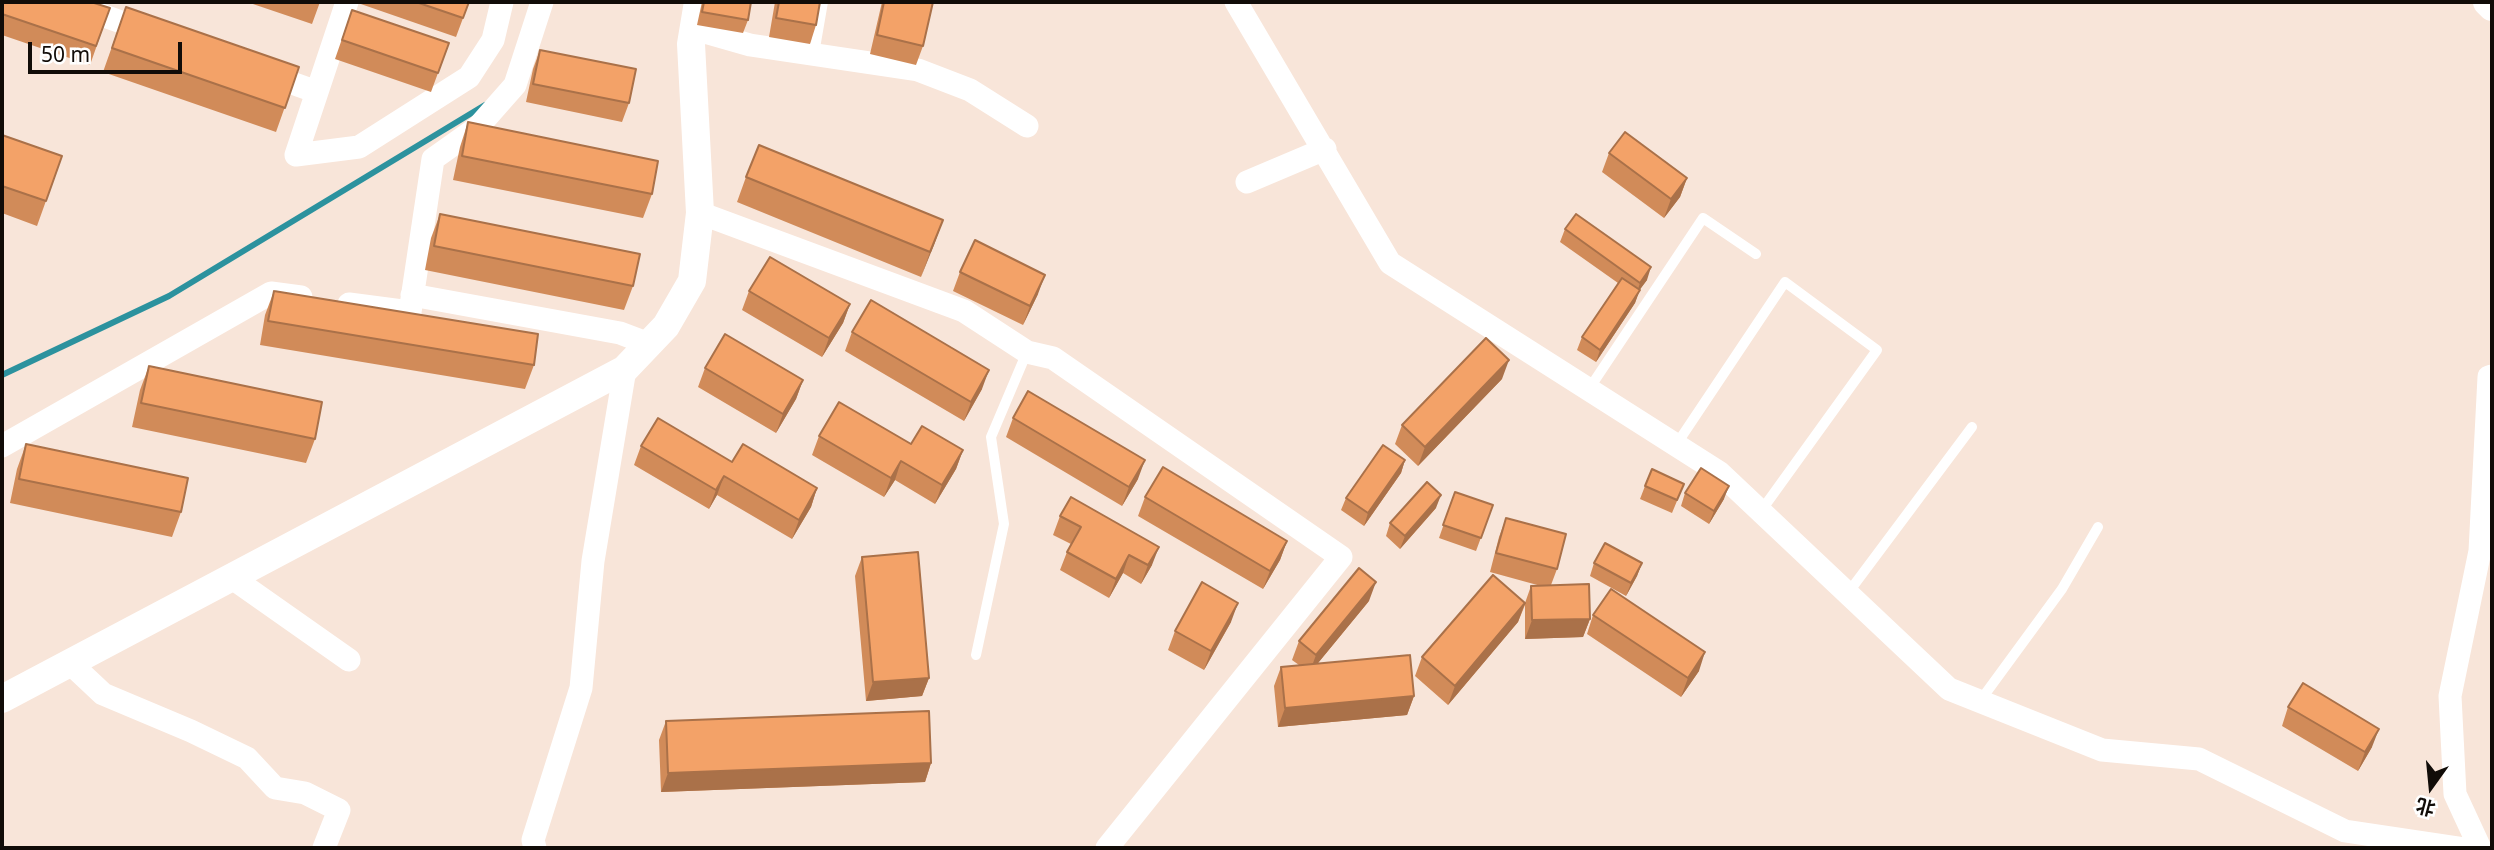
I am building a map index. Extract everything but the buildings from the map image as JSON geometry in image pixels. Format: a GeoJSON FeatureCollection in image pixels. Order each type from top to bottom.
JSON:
{"type":"FeatureCollection","features":[{"type":"Feature","properties":{"kind":"street"},"geometry":{"type":"LineString","coordinates":[[65,2],[166,38]]}},
{"type":"Feature","properties":{"kind":"street"},"geometry":{"type":"LineString","coordinates":[[347,2],[296,155],[359,147],[469,77],[493,40],[502,2]]}},
{"type":"Feature","properties":{"kind":"street"},"geometry":{"type":"LineString","coordinates":[[2,446],[271,293],[410,312],[433,159],[478,127],[515,85],[542,2]]}},
{"type":"Feature","properties":{"kind":"street"},"geometry":{"type":"LineString","coordinates":[[2,699],[625,369],[666,326],[692,281],[700,213],[691,44],[698,2]]}},
{"type":"Feature","properties":{"kind":"street"},"geometry":{"type":"LineString","coordinates":[[1236,2],[1390,263],[1720,473],[1949,689],[2102,750],[2199,759],[2345,831],[2459,848]]}},
{"type":"Feature","properties":{"kind":"street"},"geometry":{"type":"LineString","coordinates":[[2487,2],[2492,7]]}},
{"type":"Feature","properties":{"kind":"street"},"geometry":{"type":"LineString","coordinates":[[694,29],[750,45],[918,71],[970,90],[1027,126]]}},
{"type":"Feature","properties":{"kind":"street"},"geometry":{"type":"LineString","coordinates":[[242,65],[317,92]]}},
{"type":"Feature","properties":{"kind":"street"},"geometry":{"type":"LineString","coordinates":[[1247,183],[1325,149]]}},
{"type":"Feature","properties":{"kind":"street"},"geometry":{"type":"LineString","coordinates":[[700,213],[964,311],[1027,352],[1053,358],[1341,556],[1107,848]]}},
{"type":"Feature","properties":{"kind":"street"},"geometry":{"type":"LineString","coordinates":[[412,295],[620,333],[649,344]]}},
{"type":"Feature","properties":{"kind":"street"},"geometry":{"type":"LineString","coordinates":[[535,848],[533,840],[581,688],[593,561],[625,369]]}},
{"type":"Feature","properties":{"kind":"street"},"geometry":{"type":"LineString","coordinates":[[2480,848],[2455,794],[2450,696],[2480,551],[2489,377],[2492,376]]}},
{"type":"Feature","properties":{"kind":"street"},"geometry":{"type":"LineString","coordinates":[[231,578],[349,660]]}},
{"type":"Feature","properties":{"kind":"street"},"geometry":{"type":"LineString","coordinates":[[69,663],[103,694],[247,758],[275,788],[305,793],[339,810],[324,848]]}},
{"type":"Feature","properties":{"kind":"lane"},"geometry":{"type":"LineString","coordinates":[[814,54],[823,2]]}},
{"type":"Feature","properties":{"kind":"lane"},"geometry":{"type":"LineString","coordinates":[[1589,389],[1703,218],[1756,254]]}},
{"type":"Feature","properties":{"kind":"lane"},"geometry":{"type":"LineString","coordinates":[[1676,445],[1784,282],[1877,350],[1761,511]]}},
{"type":"Feature","properties":{"kind":"lane"},"geometry":{"type":"LineString","coordinates":[[976,655],[1004,524],[991,438],[1027,352]]}},
{"type":"Feature","properties":{"kind":"lane"},"geometry":{"type":"LineString","coordinates":[[1849,593],[1972,427]]}},
{"type":"Feature","properties":{"kind":"lane"},"geometry":{"type":"LineString","coordinates":[[1980,701],[2062,589],[2098,527]]}},
{"type":"Feature","properties":{"kind":"waterway"},"geometry":{"type":"LineString","coordinates":[[2,375],[169,296],[485,105]]}}]}
